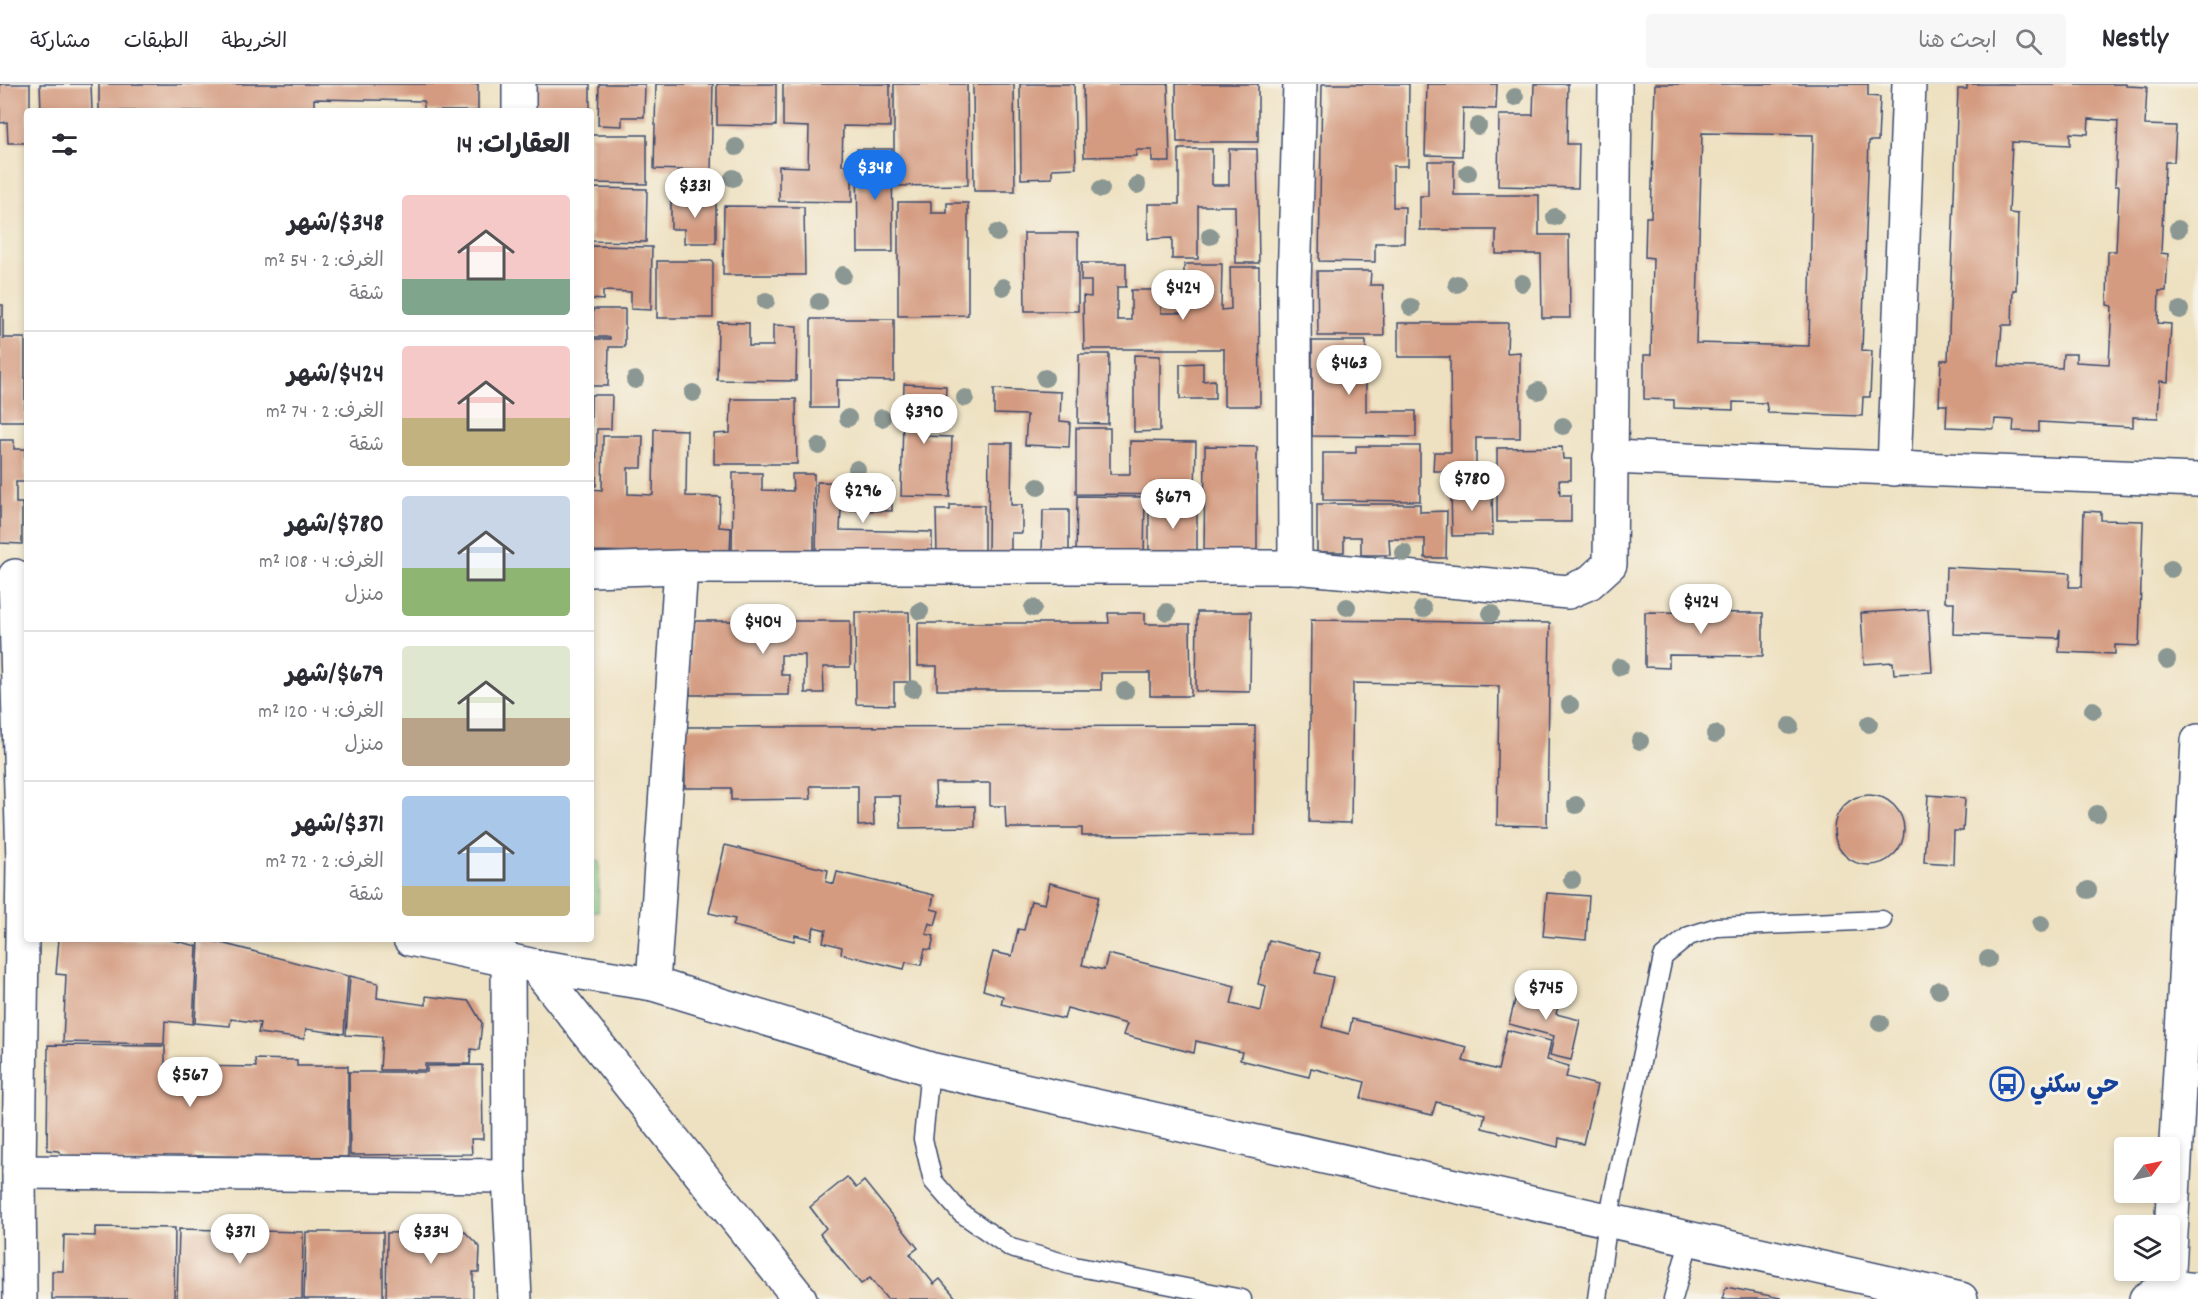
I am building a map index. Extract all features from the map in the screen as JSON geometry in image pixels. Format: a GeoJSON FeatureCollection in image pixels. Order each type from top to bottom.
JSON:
{"type":"FeatureCollection","features":[{"type":"Feature","properties":{"kind":"street"},"geometry":{"type":"LineString","coordinates":[[519,84],[519,108]]}},
{"type":"Feature","properties":{"kind":"street"},"geometry":{"type":"LineString","coordinates":[[1295,567],[1294,284],[1299,84]]}},
{"type":"Feature","properties":{"kind":"street"},"geometry":{"type":"LineString","coordinates":[[594,570],[681,567],[1295,567],[1569,592],[1589,584],[1610,564],[1615,84]]}},
{"type":"Feature","properties":{"kind":"street"},"geometry":{"type":"LineString","coordinates":[[1894,469],[1909,84]]}},
{"type":"Feature","properties":{"kind":"street"},"geometry":{"type":"LineString","coordinates":[[1610,456],[2198,480]]}},
{"type":"Feature","properties":{"kind":"street"},"geometry":{"type":"LineString","coordinates":[[653,984],[681,567]]}},
{"type":"Feature","properties":{"kind":"street"},"geometry":{"type":"LineString","coordinates":[[14,576],[20,1299]]}},
{"type":"Feature","properties":{"kind":"street"},"geometry":{"type":"LineString","coordinates":[[2170,1286],[2198,741]]}},
{"type":"Feature","properties":{"kind":"street"},"geometry":{"type":"LineString","coordinates":[[424,942],[521,962],[653,984],[930,1069],[1961,1299]]}},
{"type":"Feature","properties":{"kind":"street"},"geometry":{"type":"LineString","coordinates":[[515,1299],[509,1176],[521,962]]}},
{"type":"Feature","properties":{"kind":"street"},"geometry":{"type":"LineString","coordinates":[[521,962],[800,1299]]}},
{"type":"Feature","properties":{"kind":"street"},"geometry":{"type":"LineString","coordinates":[[19,1172],[509,1176]]}},
{"type":"Feature","properties":{"kind":"lane"},"geometry":{"type":"LineString","coordinates":[[1597,1299],[1608,1220],[1663,957],[1689,936],[1717,927],[1882,920]]}},
{"type":"Feature","properties":{"kind":"lane"},"geometry":{"type":"LineString","coordinates":[[930,1069],[923,1139],[933,1181],[961,1213],[1011,1248],[1074,1266],[1242,1299]]}},
{"type":"Feature","properties":{"kind":"lane"},"geometry":{"type":"LineString","coordinates":[[1673,1299],[1690,1238]]}},
{"type":"Feature","properties":{"kind":"green space"},"geometry":{"type":"Polygon","coordinates":[[[594,861],[599,862],[598,911],[594,911],[594,861]]]}},
{"type":"Feature","properties":{"kind":"building"},"geometry":{"type":"Polygon","coordinates":[[[0,84],[30,84],[30,108],[24,108],[24,143],[8,143],[7,122],[0,123],[0,84]]]}},
{"type":"Feature","properties":{"kind":"building"},"geometry":{"type":"Polygon","coordinates":[[[40,84],[91,84],[92,108],[41,108],[40,84]]]}},
{"type":"Feature","properties":{"kind":"building"},"geometry":{"type":"Polygon","coordinates":[[[99,84],[478,84],[478,108],[424,108],[424,101],[314,99],[314,108],[99,108],[99,84]]]}},
{"type":"Feature","properties":{"kind":"building"},"geometry":{"type":"Polygon","coordinates":[[[533,84],[590,84],[590,108],[533,108],[533,84]]]}},
{"type":"Feature","properties":{"kind":"building"},"geometry":{"type":"Polygon","coordinates":[[[599,84],[645,84],[644,117],[622,117],[622,126],[598,125],[599,84]]]}},
{"type":"Feature","properties":{"kind":"building"},"geometry":{"type":"Polygon","coordinates":[[[656,84],[713,84],[711,171],[654,169],[656,84]]]}},
{"type":"Feature","properties":{"kind":"building"},"geometry":{"type":"Polygon","coordinates":[[[717,84],[776,84],[776,126],[717,125],[717,84]]]}},
{"type":"Feature","properties":{"kind":"building"},"geometry":{"type":"Polygon","coordinates":[[[783,84],[890,84],[890,127],[843,126],[842,165],[852,165],[852,202],[779,201],[779,166],[808,167],[809,127],[783,126],[783,84]]]}},
{"type":"Feature","properties":{"kind":"building"},"geometry":{"type":"Polygon","coordinates":[[[894,84],[967,84],[968,185],[894,186],[894,84]]]}},
{"type":"Feature","properties":{"kind":"building"},"geometry":{"type":"Polygon","coordinates":[[[973,84],[1014,84],[1015,191],[974,191],[973,84]]]}},
{"type":"Feature","properties":{"kind":"building"},"geometry":{"type":"Polygon","coordinates":[[[1020,84],[1074,84],[1076,168],[1052,169],[1052,178],[1021,179],[1020,84]]]}},
{"type":"Feature","properties":{"kind":"building"},"geometry":{"type":"Polygon","coordinates":[[[1083,84],[1168,84],[1170,162],[1152,162],[1152,150],[1136,150],[1136,156],[1084,157],[1083,84]]]}},
{"type":"Feature","properties":{"kind":"building"},"geometry":{"type":"Polygon","coordinates":[[[1176,84],[1258,84],[1258,142],[1177,142],[1176,84]]]}},
{"type":"Feature","properties":{"kind":"building"},"geometry":{"type":"Polygon","coordinates":[[[1322,84],[1409,84],[1408,166],[1393,166],[1393,207],[1405,207],[1404,243],[1375,243],[1375,262],[1319,261],[1322,84]]]}},
{"type":"Feature","properties":{"kind":"building"},"geometry":{"type":"Polygon","coordinates":[[[1427,84],[1497,84],[1496,109],[1463,108],[1462,156],[1425,155],[1427,84]]]}},
{"type":"Feature","properties":{"kind":"building"},"geometry":{"type":"Polygon","coordinates":[[[1534,84],[1568,84],[1567,144],[1579,144],[1578,188],[1498,186],[1499,115],[1533,115],[1534,84]]]}},
{"type":"Feature","properties":{"kind":"building"},"geometry":{"type":"Polygon","coordinates":[[[1655,84],[1868,84],[1868,96],[1880,97],[1878,141],[1869,141],[1862,350],[1872,351],[1870,397],[1863,397],[1862,416],[1768,413],[1766,403],[1733,402],[1733,410],[1674,408],[1674,400],[1644,399],[1644,355],[1651,355],[1653,258],[1645,257],[1646,217],[1651,217],[1655,84]],[[1702,133],[1696,343],[1809,346],[1813,135],[1702,133]]]}},
{"type":"Feature","properties":{"kind":"building"},"geometry":{"type":"Polygon","coordinates":[[[1967,84],[2126,84],[2126,86],[2147,87],[2145,125],[2176,126],[2174,162],[2165,162],[2161,253],[2168,254],[2166,291],[2159,291],[2158,323],[2171,324],[2168,382],[2160,381],[2158,418],[2133,417],[2133,427],[2039,422],[2039,432],[2013,431],[2014,420],[1995,419],[1994,429],[1946,427],[1947,405],[1939,405],[1941,360],[1948,360],[1958,89],[1967,89],[1967,84]],[[2089,119],[2088,134],[2070,133],[2070,145],[2012,142],[2009,213],[2018,214],[2016,290],[2013,290],[2012,325],[2002,325],[1999,366],[2062,368],[2063,354],[2076,354],[2076,362],[2109,364],[2112,306],[2107,305],[2108,251],[2116,251],[2119,186],[2115,186],[2118,121],[2089,119]]]}},
{"type":"Feature","properties":{"kind":"building"},"geometry":{"type":"Polygon","coordinates":[[[594,135],[647,135],[647,184],[594,183],[594,135]]]}},
{"type":"Feature","properties":{"kind":"building"},"geometry":{"type":"Polygon","coordinates":[[[857,149],[892,149],[893,252],[858,252],[857,149]]]}},
{"type":"Feature","properties":{"kind":"building"},"geometry":{"type":"Polygon","coordinates":[[[1179,149],[1212,149],[1212,185],[1229,185],[1229,149],[1257,149],[1259,263],[1236,263],[1235,206],[1198,206],[1198,259],[1172,259],[1172,238],[1148,239],[1148,204],[1179,204],[1179,149]]]}},
{"type":"Feature","properties":{"kind":"building"},"geometry":{"type":"Polygon","coordinates":[[[1428,161],[1454,161],[1454,195],[1539,195],[1539,235],[1569,235],[1570,318],[1542,318],[1541,254],[1496,254],[1496,230],[1420,230],[1420,196],[1428,196],[1428,161]]]}},
{"type":"Feature","properties":{"kind":"building"},"geometry":{"type":"Polygon","coordinates":[[[594,188],[647,189],[646,242],[594,241],[594,188]]]}},
{"type":"Feature","properties":{"kind":"building"},"geometry":{"type":"Polygon","coordinates":[[[671,199],[716,199],[716,243],[684,243],[684,229],[671,229],[671,199]]]}},
{"type":"Feature","properties":{"kind":"building"},"geometry":{"type":"Polygon","coordinates":[[[898,202],[931,202],[931,213],[947,213],[947,203],[968,203],[968,315],[898,316],[898,202]]]}},
{"type":"Feature","properties":{"kind":"building"},"geometry":{"type":"Polygon","coordinates":[[[724,206],[804,207],[805,275],[723,275],[724,206]]]}},
{"type":"Feature","properties":{"kind":"building"},"geometry":{"type":"Polygon","coordinates":[[[1024,233],[1078,233],[1078,311],[1025,311],[1024,233]]]}},
{"type":"Feature","properties":{"kind":"building"},"geometry":{"type":"Polygon","coordinates":[[[594,246],[652,247],[651,310],[631,309],[631,292],[603,291],[603,300],[594,299],[594,246]]]}},
{"type":"Feature","properties":{"kind":"building"},"geometry":{"type":"Polygon","coordinates":[[[657,261],[713,261],[713,318],[657,318],[657,261]]]}},
{"type":"Feature","properties":{"kind":"building"},"geometry":{"type":"Polygon","coordinates":[[[1081,263],[1126,263],[1126,287],[1117,287],[1117,320],[1131,320],[1131,290],[1161,290],[1161,313],[1184,313],[1184,264],[1222,264],[1221,310],[1231,309],[1230,267],[1259,267],[1260,406],[1224,406],[1224,349],[1084,349],[1083,296],[1091,297],[1091,281],[1081,281],[1081,263]]]}},
{"type":"Feature","properties":{"kind":"building"},"geometry":{"type":"Polygon","coordinates":[[[1317,271],[1371,271],[1370,285],[1383,285],[1384,336],[1318,336],[1317,271]]]}},
{"type":"Feature","properties":{"kind":"building"},"geometry":{"type":"Polygon","coordinates":[[[0,305],[3,305],[3,338],[24,338],[24,421],[0,421],[0,305]]]}},
{"type":"Feature","properties":{"kind":"building"},"geometry":{"type":"Polygon","coordinates":[[[594,309],[625,309],[625,347],[609,347],[608,386],[594,386],[594,339],[610,339],[610,337],[594,337],[594,309]]]}},
{"type":"Feature","properties":{"kind":"building"},"geometry":{"type":"Polygon","coordinates":[[[811,319],[894,319],[894,381],[837,380],[837,408],[811,408],[811,319]]]}},
{"type":"Feature","properties":{"kind":"building"},"geometry":{"type":"Polygon","coordinates":[[[718,322],[749,323],[749,346],[773,346],[773,325],[797,326],[796,381],[717,380],[718,322]]]}},
{"type":"Feature","properties":{"kind":"building"},"geometry":{"type":"Polygon","coordinates":[[[1398,323],[1508,323],[1507,353],[1520,352],[1520,438],[1476,438],[1476,482],[1449,482],[1449,471],[1433,471],[1434,452],[1451,452],[1450,357],[1398,357],[1398,323]]]}},
{"type":"Feature","properties":{"kind":"building"},"geometry":{"type":"Polygon","coordinates":[[[1312,341],[1366,341],[1366,411],[1416,411],[1416,437],[1312,436],[1312,341]]]}},
{"type":"Feature","properties":{"kind":"building"},"geometry":{"type":"Polygon","coordinates":[[[1079,354],[1109,354],[1108,424],[1078,423],[1079,354]]]}},
{"type":"Feature","properties":{"kind":"building"},"geometry":{"type":"Polygon","coordinates":[[[1134,355],[1160,356],[1160,431],[1134,432],[1134,355]]]}},
{"type":"Feature","properties":{"kind":"building"},"geometry":{"type":"Polygon","coordinates":[[[1203,363],[1203,381],[1215,380],[1215,399],[1180,399],[1180,364],[1203,363]]]}},
{"type":"Feature","properties":{"kind":"building"},"geometry":{"type":"Polygon","coordinates":[[[904,384],[946,386],[945,411],[925,410],[924,436],[952,437],[950,497],[901,496],[904,384]]]}},
{"type":"Feature","properties":{"kind":"building"},"geometry":{"type":"Polygon","coordinates":[[[994,389],[1061,392],[1060,421],[1070,422],[1069,447],[1025,445],[1027,415],[994,414],[994,389]]]}},
{"type":"Feature","properties":{"kind":"building"},"geometry":{"type":"Polygon","coordinates":[[[594,395],[612,395],[611,429],[597,429],[596,486],[594,486],[594,395]]]}},
{"type":"Feature","properties":{"kind":"building"},"geometry":{"type":"Polygon","coordinates":[[[731,399],[796,399],[797,464],[714,464],[714,434],[730,433],[731,399]]]}},
{"type":"Feature","properties":{"kind":"building"},"geometry":{"type":"Polygon","coordinates":[[[1076,428],[1110,428],[1110,474],[1130,474],[1130,441],[1196,442],[1195,495],[1076,494],[1076,428]]]}},
{"type":"Feature","properties":{"kind":"building"},"geometry":{"type":"Polygon","coordinates":[[[654,429],[687,430],[686,496],[720,497],[719,527],[731,528],[730,554],[594,551],[594,489],[602,490],[603,436],[643,436],[642,468],[628,468],[628,494],[653,495],[654,429]]]}},
{"type":"Feature","properties":{"kind":"building"},"geometry":{"type":"Polygon","coordinates":[[[0,440],[14,440],[14,449],[24,449],[24,482],[16,482],[16,503],[22,503],[22,544],[0,543],[0,440]]]}},
{"type":"Feature","properties":{"kind":"building"},"geometry":{"type":"Polygon","coordinates":[[[989,443],[1012,443],[1011,505],[1022,505],[1022,533],[1011,533],[1011,555],[988,555],[989,443]]]}},
{"type":"Feature","properties":{"kind":"building"},"geometry":{"type":"Polygon","coordinates":[[[1205,446],[1257,447],[1257,559],[1204,559],[1205,446]]]}},
{"type":"Feature","properties":{"kind":"building"},"geometry":{"type":"Polygon","coordinates":[[[1356,446],[1420,446],[1420,501],[1323,500],[1323,453],[1356,453],[1356,446]]]}},
{"type":"Feature","properties":{"kind":"building"},"geometry":{"type":"Polygon","coordinates":[[[1562,447],[1563,459],[1571,459],[1571,480],[1559,480],[1560,495],[1571,495],[1571,522],[1497,522],[1497,448],[1562,447]]]}},
{"type":"Feature","properties":{"kind":"building"},"geometry":{"type":"Polygon","coordinates":[[[733,473],[762,473],[762,490],[793,491],[792,474],[814,474],[814,555],[732,555],[733,473]]]}},
{"type":"Feature","properties":{"kind":"building"},"geometry":{"type":"Polygon","coordinates":[[[817,482],[892,483],[892,511],[841,510],[840,530],[932,532],[932,558],[816,556],[817,482]]]}},
{"type":"Feature","properties":{"kind":"building"},"geometry":{"type":"Polygon","coordinates":[[[1492,488],[1493,535],[1452,536],[1451,489],[1492,488]]]}},
{"type":"Feature","properties":{"kind":"building"},"geometry":{"type":"Polygon","coordinates":[[[1077,496],[1145,497],[1144,558],[1076,557],[1077,496]]]}},
{"type":"Feature","properties":{"kind":"building"},"geometry":{"type":"Polygon","coordinates":[[[1149,501],[1197,501],[1197,558],[1149,558],[1149,501]]]}},
{"type":"Feature","properties":{"kind":"building"},"geometry":{"type":"Polygon","coordinates":[[[1317,504],[1420,504],[1420,512],[1447,511],[1446,558],[1425,558],[1425,539],[1389,539],[1390,555],[1361,555],[1361,537],[1344,537],[1344,552],[1317,552],[1317,504]]]}},
{"type":"Feature","properties":{"kind":"building"},"geometry":{"type":"Polygon","coordinates":[[[950,505],[984,505],[984,555],[937,555],[936,510],[950,510],[950,505]]]}},
{"type":"Feature","properties":{"kind":"building"},"geometry":{"type":"Polygon","coordinates":[[[1043,510],[1069,510],[1069,556],[1042,556],[1043,510]]]}},
{"type":"Feature","properties":{"kind":"building"},"geometry":{"type":"Polygon","coordinates":[[[2084,511],[2101,512],[2101,520],[2143,521],[2139,646],[2115,645],[2115,654],[2059,652],[2060,629],[2058,638],[1953,634],[1954,602],[1945,602],[1946,567],[2070,573],[2069,587],[2082,587],[2084,511]]]}},
{"type":"Feature","properties":{"kind":"building"},"geometry":{"type":"Polygon","coordinates":[[[1928,609],[1932,672],[1894,674],[1893,662],[1864,664],[1861,613],[1928,609]]]}},
{"type":"Feature","properties":{"kind":"building"},"geometry":{"type":"Polygon","coordinates":[[[855,612],[909,612],[910,682],[894,682],[894,705],[856,704],[855,612]]]}},
{"type":"Feature","properties":{"kind":"building"},"geometry":{"type":"Polygon","coordinates":[[[1197,612],[1251,612],[1250,692],[1196,691],[1197,612]]]}},
{"type":"Feature","properties":{"kind":"building"},"geometry":{"type":"Polygon","coordinates":[[[1645,612],[1763,613],[1763,656],[1669,655],[1669,668],[1645,667],[1645,612]]]}},
{"type":"Feature","properties":{"kind":"building"},"geometry":{"type":"Polygon","coordinates":[[[1108,613],[1145,613],[1145,624],[1190,624],[1191,696],[1150,696],[1150,673],[1101,673],[1101,690],[937,690],[937,666],[918,666],[918,623],[1109,623],[1108,613]]]}},
{"type":"Feature","properties":{"kind":"building"},"geometry":{"type":"Polygon","coordinates":[[[1311,620],[1550,623],[1547,826],[1497,825],[1499,686],[1353,683],[1351,823],[1309,822],[1311,620]]]}},
{"type":"Feature","properties":{"kind":"building"},"geometry":{"type":"Polygon","coordinates":[[[689,621],[850,621],[850,667],[823,667],[824,693],[805,693],[805,655],[781,655],[781,675],[790,675],[789,695],[690,695],[689,621]]]}},
{"type":"Feature","properties":{"kind":"building"},"geometry":{"type":"Polygon","coordinates":[[[1255,726],[1255,835],[1082,836],[1082,828],[1006,828],[1005,806],[990,806],[990,783],[935,783],[936,807],[975,806],[975,827],[901,828],[900,796],[873,796],[874,825],[858,826],[858,786],[810,786],[811,799],[731,800],[731,788],[685,788],[685,727],[1255,726]]]}},
{"type":"Feature","properties":{"kind":"building"},"geometry":{"type":"Polygon","coordinates":[[[1862,795],[1876,795],[1889,801],[1898,810],[1904,823],[1902,843],[1894,855],[1876,865],[1862,865],[1849,859],[1840,850],[1834,837],[1834,823],[1840,810],[1849,801],[1862,795]]]}},
{"type":"Feature","properties":{"kind":"building"},"geometry":{"type":"Polygon","coordinates":[[[1928,795],[1965,798],[1963,831],[1954,831],[1953,864],[1924,862],[1928,795]]]}},
{"type":"Feature","properties":{"kind":"building"},"geometry":{"type":"Polygon","coordinates":[[[725,845],[828,870],[826,882],[834,884],[837,872],[934,895],[931,909],[939,911],[935,925],[929,923],[926,934],[934,936],[931,950],[925,949],[921,965],[906,962],[904,969],[841,954],[842,947],[823,942],[826,930],[814,927],[811,939],[795,935],[794,941],[733,926],[735,919],[709,913],[725,845]]]}},
{"type":"Feature","properties":{"kind":"building"},"geometry":{"type":"Polygon","coordinates":[[[1050,883],[1099,896],[1082,965],[1104,970],[1108,954],[1235,986],[1231,1004],[1261,1011],[1266,986],[1258,984],[1269,940],[1320,953],[1315,973],[1333,977],[1322,1027],[1349,1034],[1352,1019],[1467,1047],[1463,1061],[1498,1070],[1507,1030],[1551,1041],[1547,1060],[1569,1066],[1566,1077],[1597,1085],[1583,1144],[1559,1138],[1558,1147],[1482,1128],[1485,1114],[1436,1102],[1432,1115],[1361,1098],[1365,1082],[1311,1068],[1309,1077],[1240,1060],[1242,1052],[1196,1041],[1194,1053],[1123,1035],[1127,1024],[1067,1008],[1064,1019],[1001,1004],[1003,996],[983,990],[993,952],[1012,956],[1018,929],[1024,930],[1031,901],[1045,904],[1050,883]]]}},
{"type":"Feature","properties":{"kind":"building"},"geometry":{"type":"Polygon","coordinates":[[[1547,893],[1589,896],[1586,940],[1543,936],[1547,893]]]}},
{"type":"Feature","properties":{"kind":"building"},"geometry":{"type":"Polygon","coordinates":[[[59,942],[180,942],[197,946],[193,1024],[165,1021],[164,1044],[63,1042],[66,975],[56,974],[59,942]]]}},
{"type":"Feature","properties":{"kind":"building"},"geometry":{"type":"Polygon","coordinates":[[[199,942],[218,942],[348,976],[344,1034],[306,1029],[304,1039],[258,1033],[260,1023],[231,1019],[230,1026],[195,1023],[199,942]]]}},
{"type":"Feature","properties":{"kind":"building"},"geometry":{"type":"Polygon","coordinates":[[[350,976],[378,983],[377,998],[426,1005],[426,996],[469,1001],[482,1023],[479,1050],[471,1049],[470,1064],[425,1064],[425,1070],[380,1070],[382,1037],[346,1035],[350,976]]]}},
{"type":"Feature","properties":{"kind":"building"},"geometry":{"type":"Polygon","coordinates":[[[1518,988],[1560,999],[1556,1014],[1580,1020],[1571,1060],[1550,1055],[1554,1036],[1509,1024],[1518,988]]]}},
{"type":"Feature","properties":{"kind":"building"},"geometry":{"type":"Polygon","coordinates":[[[48,1045],[165,1046],[165,1074],[183,1074],[183,1066],[256,1067],[255,1059],[297,1060],[297,1066],[348,1066],[348,1157],[194,1156],[194,1163],[71,1163],[58,1151],[47,1150],[48,1045]]]}},
{"type":"Feature","properties":{"kind":"building"},"geometry":{"type":"Polygon","coordinates":[[[482,1065],[483,1139],[471,1139],[472,1154],[350,1155],[349,1072],[427,1072],[427,1066],[482,1065]]]}},
{"type":"Feature","properties":{"kind":"building"},"geometry":{"type":"Polygon","coordinates":[[[847,1177],[856,1188],[864,1181],[918,1248],[910,1254],[934,1284],[940,1279],[957,1299],[887,1299],[870,1278],[861,1284],[820,1234],[826,1228],[810,1207],[847,1177]]]}},
{"type":"Feature","properties":{"kind":"building"},"geometry":{"type":"Polygon","coordinates":[[[95,1227],[175,1228],[174,1299],[52,1299],[52,1271],[63,1271],[64,1235],[95,1236],[95,1227]]]}},
{"type":"Feature","properties":{"kind":"building"},"geometry":{"type":"Polygon","coordinates":[[[179,1229],[303,1232],[302,1299],[177,1299],[179,1229]]]}},
{"type":"Feature","properties":{"kind":"building"},"geometry":{"type":"Polygon","coordinates":[[[464,1231],[480,1247],[479,1272],[473,1272],[473,1299],[386,1299],[387,1233],[464,1231]]]}},
{"type":"Feature","properties":{"kind":"building"},"geometry":{"type":"Polygon","coordinates":[[[306,1232],[383,1232],[383,1299],[304,1299],[306,1232]]]}},
{"type":"Feature","properties":{"kind":"building"},"geometry":{"type":"Polygon","coordinates":[[[1726,1287],[1781,1298],[1781,1299],[1722,1299],[1726,1287]]]}},
{"type":"Feature","properties":{"kind":"place","name":"حي سكني"},"geometry":{"type":"Point","coordinates":[2007,1084]}}]}
